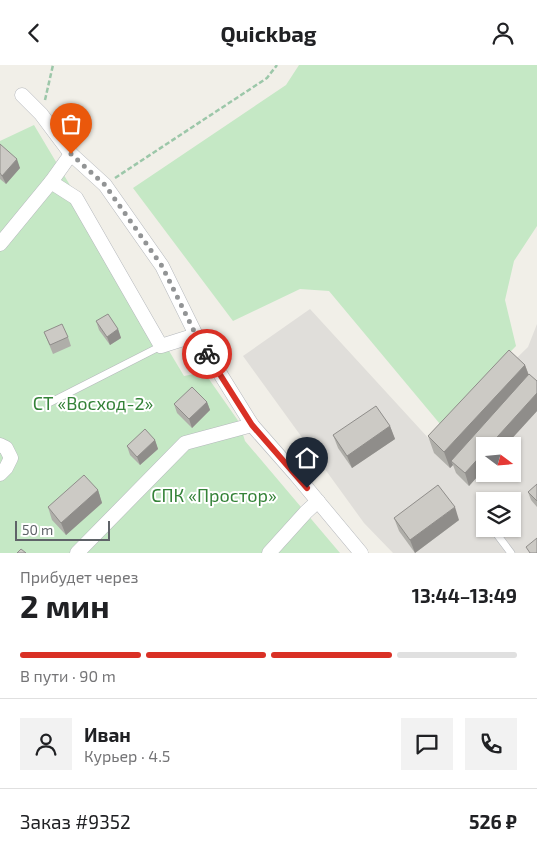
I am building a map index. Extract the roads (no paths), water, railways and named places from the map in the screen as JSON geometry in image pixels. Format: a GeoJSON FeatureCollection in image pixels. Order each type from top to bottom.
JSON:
{"type":"FeatureCollection","features":[{"type":"Feature","properties":{"kind":"street"},"geometry":{"type":"LineString","coordinates":[[22,95],[41,114],[71,154],[105,185],[162,266],[196,335],[252,425],[361,553]]}},
{"type":"Feature","properties":{"kind":"street"},"geometry":{"type":"LineString","coordinates":[[0,244],[51,182],[71,154]]}},
{"type":"Feature","properties":{"kind":"street"},"geometry":{"type":"LineString","coordinates":[[51,182],[76,198],[161,346],[196,335]]}},
{"type":"Feature","properties":{"kind":"street"},"geometry":{"type":"LineString","coordinates":[[77,553],[185,443],[252,425]]}},
{"type":"Feature","properties":{"kind":"street"},"geometry":{"type":"LineString","coordinates":[[0,445],[6,448],[11,457],[6,468],[0,474]]}},
{"type":"Feature","properties":{"kind":"street"},"geometry":{"type":"LineString","coordinates":[[269,553],[318,501]]}},
{"type":"Feature","properties":{"kind":"lane"},"geometry":{"type":"LineString","coordinates":[[49,403],[161,346]]}},
{"type":"Feature","properties":{"kind":"lane"},"geometry":{"type":"LineString","coordinates":[[499,537],[510,553]]}},
{"type":"Feature","properties":{"kind":"park label","name":"СТ «Восход-2»"},"geometry":{"type":"Point","coordinates":[93,403]}},
{"type":"Feature","properties":{"kind":"park label","name":"СПК «Простор»"},"geometry":{"type":"Point","coordinates":[214,495]}}]}
